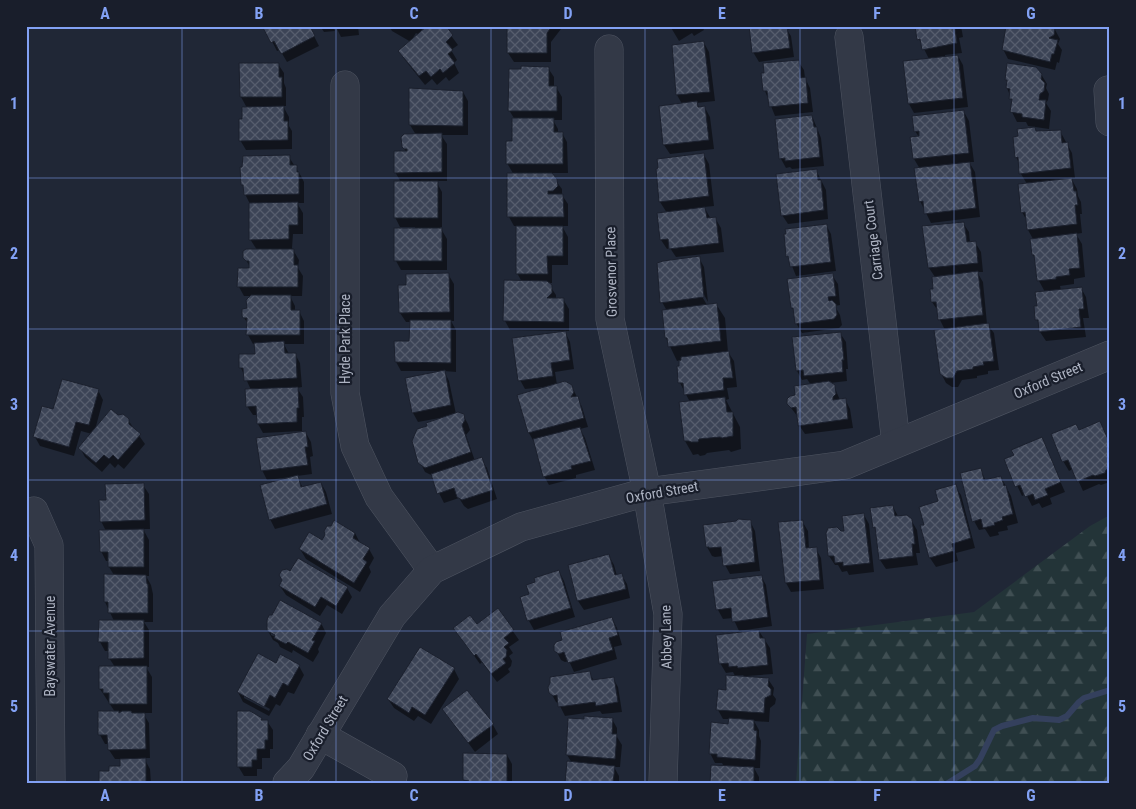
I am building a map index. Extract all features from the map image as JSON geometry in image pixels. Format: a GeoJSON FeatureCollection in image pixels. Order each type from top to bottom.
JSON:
{"type":"FeatureCollection","features":[{"type":"Feature","properties":{"kind":"street","name":"Carriage Court"},"geometry":{"type":"LineString","coordinates":[[849,37],[896,443]]}},
{"type":"Feature","properties":{"kind":"street","name":"Grosvenor Place"},"geometry":{"type":"LineString","coordinates":[[609,49],[610,319],[647,492]]}},
{"type":"Feature","properties":{"kind":"street","name":"Hyde Park Place"},"geometry":{"type":"LineString","coordinates":[[345,85],[345,393],[355,446],[379,498],[432,570]]}},
{"type":"Feature","properties":{"kind":"street"},"geometry":{"type":"LineString","coordinates":[[1108,90],[1110,122]]}},
{"type":"Feature","properties":{"kind":"street","name":"Oxford Street"},"geometry":{"type":"LineString","coordinates":[[287,783],[301,768],[392,616],[432,570],[521,527],[647,492],[845,465],[1110,355]]}},
{"type":"Feature","properties":{"kind":"street","name":"Abbey Lane"},"geometry":{"type":"LineString","coordinates":[[647,492],[668,614],[663,783]]}},
{"type":"Feature","properties":{"kind":"street","name":"Bayswater Avenue"},"geometry":{"type":"LineString","coordinates":[[34,511],[49,545],[51,783]]}},
{"type":"Feature","properties":{"kind":"street"},"geometry":{"type":"LineString","coordinates":[[320,735],[393,776]]}},
{"type":"Feature","properties":{"kind":"green space"},"geometry":{"type":"Polygon","coordinates":[[[1110,515],[1110,783],[796,783],[807,634],[974,612],[1090,526],[1110,515]]]}},
{"type":"Feature","properties":{"kind":"building"},"geometry":{"type":"Polygon","coordinates":[[[262,26],[310,26],[315,36],[281,54],[274,41],[271,43],[262,26]]]}},
{"type":"Feature","properties":{"kind":"building"},"geometry":{"type":"Polygon","coordinates":[[[427,26],[446,26],[453,35],[446,42],[453,50],[448,54],[455,63],[443,73],[440,69],[431,77],[426,71],[419,76],[398,51],[427,26]]]}},
{"type":"Feature","properties":{"kind":"building"},"geometry":{"type":"Polygon","coordinates":[[[507,26],[552,26],[547,33],[547,53],[507,53],[507,26]]]}},
{"type":"Feature","properties":{"kind":"building"},"geometry":{"type":"Polygon","coordinates":[[[749,26],[787,26],[790,48],[752,53],[749,26]]]}},
{"type":"Feature","properties":{"kind":"building"},"geometry":{"type":"Polygon","coordinates":[[[915,26],[958,26],[955,29],[957,43],[922,50],[920,39],[917,40],[915,26]]]}},
{"type":"Feature","properties":{"kind":"building"},"geometry":{"type":"Polygon","coordinates":[[[1006,26],[1054,26],[1054,35],[1049,38],[1058,40],[1050,62],[1002,50],[1006,26]]]}},
{"type":"Feature","properties":{"kind":"building"},"geometry":{"type":"Polygon","coordinates":[[[704,41],[710,92],[676,95],[672,45],[704,41]]]}},
{"type":"Feature","properties":{"kind":"building"},"geometry":{"type":"Polygon","coordinates":[[[958,55],[963,98],[908,104],[903,61],[958,55]]]}},
{"type":"Feature","properties":{"kind":"building"},"geometry":{"type":"Polygon","coordinates":[[[799,60],[801,78],[806,77],[808,103],[769,107],[767,91],[763,91],[761,73],[764,73],[763,63],[799,60]]]}},
{"type":"Feature","properties":{"kind":"building"},"geometry":{"type":"Polygon","coordinates":[[[239,63],[279,63],[279,77],[282,77],[282,97],[240,97],[239,63]]]}},
{"type":"Feature","properties":{"kind":"building"},"geometry":{"type":"Polygon","coordinates":[[[1007,63],[1036,67],[1042,74],[1041,79],[1045,83],[1044,91],[1040,94],[1039,100],[1046,100],[1044,120],[1022,117],[1022,114],[1010,112],[1012,99],[1009,99],[1010,89],[1006,88],[1007,80],[1005,80],[1007,63]]]}},
{"type":"Feature","properties":{"kind":"building"},"geometry":{"type":"Polygon","coordinates":[[[521,66],[549,67],[549,86],[557,86],[557,111],[508,111],[509,69],[521,69],[521,66]]]}},
{"type":"Feature","properties":{"kind":"building"},"geometry":{"type":"Polygon","coordinates":[[[409,88],[463,91],[463,126],[409,125],[409,88]]]}},
{"type":"Feature","properties":{"kind":"building"},"geometry":{"type":"Polygon","coordinates":[[[697,101],[698,107],[705,106],[709,140],[663,145],[659,106],[697,101]]]}},
{"type":"Feature","properties":{"kind":"building"},"geometry":{"type":"Polygon","coordinates":[[[284,106],[284,121],[288,121],[288,140],[239,141],[239,119],[242,119],[242,107],[284,106]]]}},
{"type":"Feature","properties":{"kind":"building"},"geometry":{"type":"Polygon","coordinates":[[[964,110],[969,153],[913,159],[910,137],[919,136],[919,131],[914,132],[912,116],[964,110]]]}},
{"type":"Feature","properties":{"kind":"building"},"geometry":{"type":"Polygon","coordinates":[[[812,115],[814,127],[817,127],[820,157],[785,161],[785,158],[779,159],[775,119],[812,115]]]}},
{"type":"Feature","properties":{"kind":"building"},"geometry":{"type":"Polygon","coordinates":[[[512,118],[554,118],[554,132],[563,132],[563,164],[506,164],[506,141],[512,141],[512,118]]]}},
{"type":"Feature","properties":{"kind":"building"},"geometry":{"type":"Polygon","coordinates":[[[1035,127],[1036,131],[1061,130],[1062,143],[1068,142],[1071,168],[1019,174],[1018,157],[1015,158],[1013,137],[1018,136],[1017,129],[1035,127]]]}},
{"type":"Feature","properties":{"kind":"building"},"geometry":{"type":"Polygon","coordinates":[[[442,133],[442,172],[394,173],[394,151],[407,151],[407,149],[402,147],[401,137],[404,134],[442,133]]]}},
{"type":"Feature","properties":{"kind":"building"},"geometry":{"type":"Polygon","coordinates":[[[704,153],[709,196],[659,202],[657,159],[704,153]]]}},
{"type":"Feature","properties":{"kind":"building"},"geometry":{"type":"Polygon","coordinates":[[[290,155],[290,165],[297,165],[297,172],[299,172],[299,194],[244,195],[243,185],[241,185],[240,167],[242,167],[243,156],[290,155]]]}},
{"type":"Feature","properties":{"kind":"building"},"geometry":{"type":"Polygon","coordinates":[[[970,162],[976,208],[924,214],[923,201],[919,202],[914,168],[970,162]]]}},
{"type":"Feature","properties":{"kind":"building"},"geometry":{"type":"Polygon","coordinates":[[[817,169],[818,180],[821,180],[824,210],[781,216],[776,174],[817,169]]]}},
{"type":"Feature","properties":{"kind":"building"},"geometry":{"type":"Polygon","coordinates":[[[507,173],[552,173],[557,179],[558,186],[553,191],[548,191],[548,194],[563,194],[564,217],[507,217],[507,173]]]}},
{"type":"Feature","properties":{"kind":"building"},"geometry":{"type":"Polygon","coordinates":[[[1072,178],[1078,205],[1075,205],[1077,224],[1027,230],[1025,212],[1021,213],[1018,184],[1072,178]]]}},
{"type":"Feature","properties":{"kind":"building"},"geometry":{"type":"Polygon","coordinates":[[[394,181],[438,181],[438,218],[394,218],[394,181]]]}},
{"type":"Feature","properties":{"kind":"building"},"geometry":{"type":"Polygon","coordinates":[[[298,202],[298,225],[289,225],[289,239],[249,240],[249,203],[298,202]]]}},
{"type":"Feature","properties":{"kind":"building"},"geometry":{"type":"Polygon","coordinates":[[[705,207],[707,218],[716,217],[719,243],[669,249],[668,239],[660,240],[657,213],[705,207]]]}},
{"type":"Feature","properties":{"kind":"building"},"geometry":{"type":"Polygon","coordinates":[[[964,222],[967,242],[976,241],[978,263],[928,268],[922,226],[964,222]]]}},
{"type":"Feature","properties":{"kind":"building"},"geometry":{"type":"Polygon","coordinates":[[[827,224],[831,262],[790,267],[788,256],[786,257],[785,229],[827,224]]]}},
{"type":"Feature","properties":{"kind":"building"},"geometry":{"type":"Polygon","coordinates":[[[516,226],[563,226],[563,256],[547,256],[548,274],[516,274],[516,226]]]}},
{"type":"Feature","properties":{"kind":"building"},"geometry":{"type":"Polygon","coordinates":[[[394,228],[442,228],[442,261],[394,261],[394,228]]]}},
{"type":"Feature","properties":{"kind":"building"},"geometry":{"type":"Polygon","coordinates":[[[1077,233],[1080,268],[1069,269],[1070,275],[1037,281],[1030,239],[1077,233]]]}},
{"type":"Feature","properties":{"kind":"building"},"geometry":{"type":"Polygon","coordinates":[[[246,249],[294,249],[294,265],[298,265],[298,287],[237,287],[238,268],[249,268],[249,261],[243,258],[243,251],[246,249]]]}},
{"type":"Feature","properties":{"kind":"building"},"geometry":{"type":"Polygon","coordinates":[[[700,256],[704,297],[660,303],[657,263],[700,256]]]}},
{"type":"Feature","properties":{"kind":"building"},"geometry":{"type":"Polygon","coordinates":[[[978,271],[983,315],[938,320],[936,302],[931,302],[930,289],[933,289],[932,277],[978,271]]]}},
{"type":"Feature","properties":{"kind":"building"},"geometry":{"type":"Polygon","coordinates":[[[449,273],[450,312],[399,313],[398,285],[406,285],[406,274],[449,273]]]}},
{"type":"Feature","properties":{"kind":"building"},"geometry":{"type":"Polygon","coordinates":[[[833,273],[836,296],[828,297],[829,301],[832,300],[836,304],[837,315],[834,319],[795,324],[787,279],[833,273]]]}},
{"type":"Feature","properties":{"kind":"building"},"geometry":{"type":"Polygon","coordinates":[[[504,280],[547,281],[552,285],[552,293],[547,298],[564,298],[564,322],[503,321],[504,280]]]}},
{"type":"Feature","properties":{"kind":"building"},"geometry":{"type":"Polygon","coordinates":[[[1082,287],[1084,309],[1079,309],[1081,327],[1039,332],[1038,320],[1035,320],[1034,306],[1037,306],[1035,292],[1082,287]]]}},
{"type":"Feature","properties":{"kind":"building"},"geometry":{"type":"Polygon","coordinates":[[[251,295],[291,295],[291,310],[300,310],[300,335],[246,335],[247,318],[243,318],[242,309],[247,308],[246,300],[251,295]]]}},
{"type":"Feature","properties":{"kind":"building"},"geometry":{"type":"Polygon","coordinates":[[[717,303],[721,341],[668,347],[667,338],[665,338],[662,310],[717,303]]]}},
{"type":"Feature","properties":{"kind":"building"},"geometry":{"type":"Polygon","coordinates":[[[410,320],[451,320],[451,363],[395,362],[394,341],[409,341],[410,320]]]}},
{"type":"Feature","properties":{"kind":"building"},"geometry":{"type":"Polygon","coordinates":[[[989,323],[994,361],[983,362],[984,365],[973,367],[973,369],[957,371],[953,378],[946,378],[940,374],[934,330],[989,323]]]}},
{"type":"Feature","properties":{"kind":"building"},"geometry":{"type":"Polygon","coordinates":[[[566,331],[570,360],[551,363],[553,376],[518,381],[512,338],[566,331]]]}},
{"type":"Feature","properties":{"kind":"building"},"geometry":{"type":"Polygon","coordinates":[[[841,332],[844,360],[842,360],[843,372],[804,376],[803,370],[796,371],[792,337],[841,332]]]}},
{"type":"Feature","properties":{"kind":"building"},"geometry":{"type":"Polygon","coordinates":[[[284,341],[285,353],[296,353],[297,378],[244,381],[243,368],[239,368],[239,354],[255,354],[254,343],[284,341]]]}},
{"type":"Feature","properties":{"kind":"building"},"geometry":{"type":"Polygon","coordinates":[[[729,351],[733,378],[723,378],[724,390],[684,395],[683,383],[678,383],[677,366],[679,366],[681,357],[729,351]]]}},
{"type":"Feature","properties":{"kind":"building"},"geometry":{"type":"Polygon","coordinates":[[[445,370],[451,405],[412,413],[405,378],[445,370]]]}},
{"type":"Feature","properties":{"kind":"building"},"geometry":{"type":"Polygon","coordinates":[[[62,379],[99,389],[89,425],[76,422],[69,447],[33,437],[42,406],[53,409],[62,379]]]}},
{"type":"Feature","properties":{"kind":"building"},"geometry":{"type":"Polygon","coordinates":[[[565,381],[572,385],[574,392],[571,397],[578,396],[584,418],[528,433],[517,395],[565,381]]]}},
{"type":"Feature","properties":{"kind":"building"},"geometry":{"type":"Polygon","coordinates":[[[829,381],[835,385],[836,394],[833,400],[846,398],[848,419],[798,426],[796,407],[791,408],[787,404],[787,399],[795,395],[794,386],[829,381]]]}},
{"type":"Feature","properties":{"kind":"building"},"geometry":{"type":"Polygon","coordinates":[[[298,387],[299,408],[297,408],[297,422],[257,424],[256,406],[246,407],[245,389],[298,387]]]}},
{"type":"Feature","properties":{"kind":"building"},"geometry":{"type":"Polygon","coordinates":[[[725,397],[727,412],[733,412],[733,436],[699,439],[698,442],[684,441],[679,402],[725,397]]]}},
{"type":"Feature","properties":{"kind":"building"},"geometry":{"type":"Polygon","coordinates":[[[111,409],[118,415],[123,414],[129,419],[129,424],[141,434],[118,460],[113,455],[109,459],[104,455],[96,463],[78,448],[111,409]]]}},
{"type":"Feature","properties":{"kind":"building"},"geometry":{"type":"Polygon","coordinates":[[[458,412],[464,414],[465,420],[462,425],[471,452],[425,468],[418,463],[412,441],[417,429],[427,426],[426,423],[458,412]]]}},
{"type":"Feature","properties":{"kind":"building"},"geometry":{"type":"Polygon","coordinates":[[[1100,421],[1110,444],[1110,469],[1106,470],[1105,473],[1093,475],[1077,482],[1068,460],[1062,462],[1051,434],[1076,424],[1079,430],[1100,421]]]}},
{"type":"Feature","properties":{"kind":"building"},"geometry":{"type":"Polygon","coordinates":[[[580,427],[591,461],[571,466],[572,469],[543,477],[533,439],[580,427]]]}},
{"type":"Feature","properties":{"kind":"building"},"geometry":{"type":"Polygon","coordinates":[[[306,431],[308,447],[305,447],[308,465],[261,471],[256,438],[306,431]]]}},
{"type":"Feature","properties":{"kind":"building"},"geometry":{"type":"Polygon","coordinates":[[[1042,437],[1061,482],[1045,489],[1048,495],[1035,500],[1033,494],[1025,497],[1020,485],[1015,487],[1004,459],[1014,455],[1011,450],[1042,437]]]}},
{"type":"Feature","properties":{"kind":"building"},"geometry":{"type":"Polygon","coordinates":[[[482,457],[493,490],[462,500],[457,497],[454,488],[437,494],[431,474],[482,457]]]}},
{"type":"Feature","properties":{"kind":"building"},"geometry":{"type":"Polygon","coordinates":[[[981,468],[984,480],[1001,476],[1004,486],[1006,485],[1013,514],[1002,517],[1003,520],[994,523],[995,525],[983,528],[981,519],[972,522],[960,473],[981,468]]]}},
{"type":"Feature","properties":{"kind":"building"},"geometry":{"type":"Polygon","coordinates":[[[298,475],[301,487],[321,482],[327,504],[269,520],[260,485],[298,475]]]}},
{"type":"Feature","properties":{"kind":"building"},"geometry":{"type":"Polygon","coordinates":[[[144,483],[145,520],[100,522],[99,500],[106,500],[105,484],[144,483]]]}},
{"type":"Feature","properties":{"kind":"building"},"geometry":{"type":"Polygon","coordinates":[[[956,484],[971,538],[952,544],[954,551],[929,558],[920,525],[924,525],[919,507],[938,501],[935,490],[956,484]]]}},
{"type":"Feature","properties":{"kind":"building"},"geometry":{"type":"Polygon","coordinates":[[[893,505],[895,516],[907,515],[912,519],[915,544],[912,544],[913,556],[879,560],[875,527],[873,528],[870,508],[893,505]]]}},
{"type":"Feature","properties":{"kind":"building"},"geometry":{"type":"Polygon","coordinates":[[[864,513],[870,563],[843,566],[843,562],[835,563],[834,556],[828,556],[826,533],[828,528],[837,527],[844,531],[842,516],[864,513]]]}},
{"type":"Feature","properties":{"kind":"building"},"geometry":{"type":"Polygon","coordinates":[[[738,519],[751,520],[755,562],[723,566],[721,547],[706,547],[703,525],[736,521],[738,519]]]}},
{"type":"Feature","properties":{"kind":"building"},"geometry":{"type":"Polygon","coordinates":[[[334,520],[355,533],[353,538],[370,548],[363,559],[367,562],[354,583],[299,549],[309,532],[322,540],[327,526],[331,526],[334,520]]]}},
{"type":"Feature","properties":{"kind":"building"},"geometry":{"type":"Polygon","coordinates":[[[803,520],[806,548],[817,547],[820,580],[785,583],[778,522],[803,520]]]}},
{"type":"Feature","properties":{"kind":"building"},"geometry":{"type":"Polygon","coordinates":[[[144,529],[144,567],[108,567],[108,552],[100,552],[99,530],[144,529]]]}},
{"type":"Feature","properties":{"kind":"building"},"geometry":{"type":"Polygon","coordinates":[[[609,554],[615,575],[622,573],[626,589],[577,601],[568,565],[609,554]]]}},
{"type":"Feature","properties":{"kind":"building"},"geometry":{"type":"Polygon","coordinates":[[[298,558],[348,587],[336,606],[321,597],[315,607],[279,586],[282,580],[279,575],[282,570],[287,569],[290,571],[298,558]]]}},
{"type":"Feature","properties":{"kind":"building"},"geometry":{"type":"Polygon","coordinates":[[[559,570],[571,608],[527,621],[520,597],[529,594],[526,585],[535,582],[534,578],[559,570]]]}},
{"type":"Feature","properties":{"kind":"building"},"geometry":{"type":"Polygon","coordinates":[[[104,574],[146,575],[148,584],[148,613],[108,613],[108,602],[104,602],[104,574]]]}},
{"type":"Feature","properties":{"kind":"building"},"geometry":{"type":"Polygon","coordinates":[[[762,575],[768,617],[732,622],[731,608],[716,610],[712,581],[762,575]]]}},
{"type":"Feature","properties":{"kind":"building"},"geometry":{"type":"Polygon","coordinates":[[[280,600],[322,623],[312,640],[315,641],[308,653],[288,642],[286,644],[274,638],[275,635],[267,631],[269,615],[272,615],[280,600]]]}},
{"type":"Feature","properties":{"kind":"building"},"geometry":{"type":"Polygon","coordinates":[[[498,608],[514,630],[504,638],[509,643],[504,647],[507,650],[506,657],[503,659],[506,663],[491,674],[476,654],[474,656],[453,628],[470,615],[477,624],[498,608]]]}},
{"type":"Feature","properties":{"kind":"building"},"geometry":{"type":"Polygon","coordinates":[[[612,617],[618,635],[609,638],[613,650],[568,663],[564,652],[559,654],[554,651],[556,642],[562,640],[560,632],[612,617]]]}},
{"type":"Feature","properties":{"kind":"building"},"geometry":{"type":"Polygon","coordinates":[[[99,620],[144,620],[144,658],[108,659],[108,642],[98,642],[99,620]]]}},
{"type":"Feature","properties":{"kind":"building"},"geometry":{"type":"Polygon","coordinates":[[[759,630],[760,638],[765,638],[768,665],[738,668],[737,666],[729,667],[728,663],[719,664],[716,635],[759,630]]]}},
{"type":"Feature","properties":{"kind":"building"},"geometry":{"type":"Polygon","coordinates":[[[420,647],[455,668],[425,715],[412,707],[409,713],[387,699],[420,647]]]}},
{"type":"Feature","properties":{"kind":"building"},"geometry":{"type":"Polygon","coordinates":[[[258,653],[276,663],[280,654],[300,665],[288,686],[283,683],[275,698],[270,695],[264,707],[237,692],[258,653]]]}},
{"type":"Feature","properties":{"kind":"building"},"geometry":{"type":"Polygon","coordinates":[[[99,666],[147,666],[147,704],[109,704],[109,693],[103,693],[103,689],[99,689],[99,666]]]}},
{"type":"Feature","properties":{"kind":"building"},"geometry":{"type":"Polygon","coordinates":[[[590,671],[592,680],[614,677],[618,702],[596,706],[595,702],[558,707],[557,695],[553,696],[549,693],[550,677],[590,671]]]}},
{"type":"Feature","properties":{"kind":"building"},"geometry":{"type":"Polygon","coordinates":[[[726,675],[769,678],[768,686],[771,689],[771,695],[765,698],[764,713],[716,710],[718,689],[726,690],[726,675]]]}},
{"type":"Feature","properties":{"kind":"building"},"geometry":{"type":"Polygon","coordinates":[[[467,690],[494,724],[468,743],[442,709],[467,690]]]}},
{"type":"Feature","properties":{"kind":"building"},"geometry":{"type":"Polygon","coordinates":[[[98,711],[145,713],[146,749],[108,750],[107,735],[98,735],[98,711]]]}},
{"type":"Feature","properties":{"kind":"building"},"geometry":{"type":"Polygon","coordinates":[[[237,711],[250,711],[262,718],[261,720],[268,720],[268,740],[265,740],[265,749],[257,749],[257,760],[252,760],[252,767],[237,767],[237,711]]]}},
{"type":"Feature","properties":{"kind":"building"},"geometry":{"type":"Polygon","coordinates":[[[584,716],[613,718],[612,734],[617,734],[615,759],[566,755],[568,718],[584,719],[584,716]]]}},
{"type":"Feature","properties":{"kind":"building"},"geometry":{"type":"Polygon","coordinates":[[[729,718],[754,720],[754,730],[757,731],[755,760],[717,757],[717,754],[709,754],[711,722],[728,724],[729,718]]]}},
{"type":"Feature","properties":{"kind":"building"},"geometry":{"type":"Polygon","coordinates":[[[463,753],[507,754],[507,783],[469,783],[469,781],[463,780],[463,753]]]}},
{"type":"Feature","properties":{"kind":"building"},"geometry":{"type":"Polygon","coordinates":[[[146,758],[146,783],[99,783],[99,771],[109,771],[109,766],[120,766],[120,759],[146,758]]]}},
{"type":"Feature","properties":{"kind":"building"},"geometry":{"type":"Polygon","coordinates":[[[567,761],[615,766],[613,783],[565,783],[567,761]]]}},
{"type":"Feature","properties":{"kind":"building"},"geometry":{"type":"Polygon","coordinates":[[[711,765],[754,767],[754,783],[710,783],[711,765]]]}},
{"type":"Feature","properties":{"kind":"waterway"},"geometry":{"type":"LineString","coordinates":[[948,783],[975,766],[994,730],[1033,718],[1059,720],[1067,716],[1084,698],[1110,690]]}}]}
